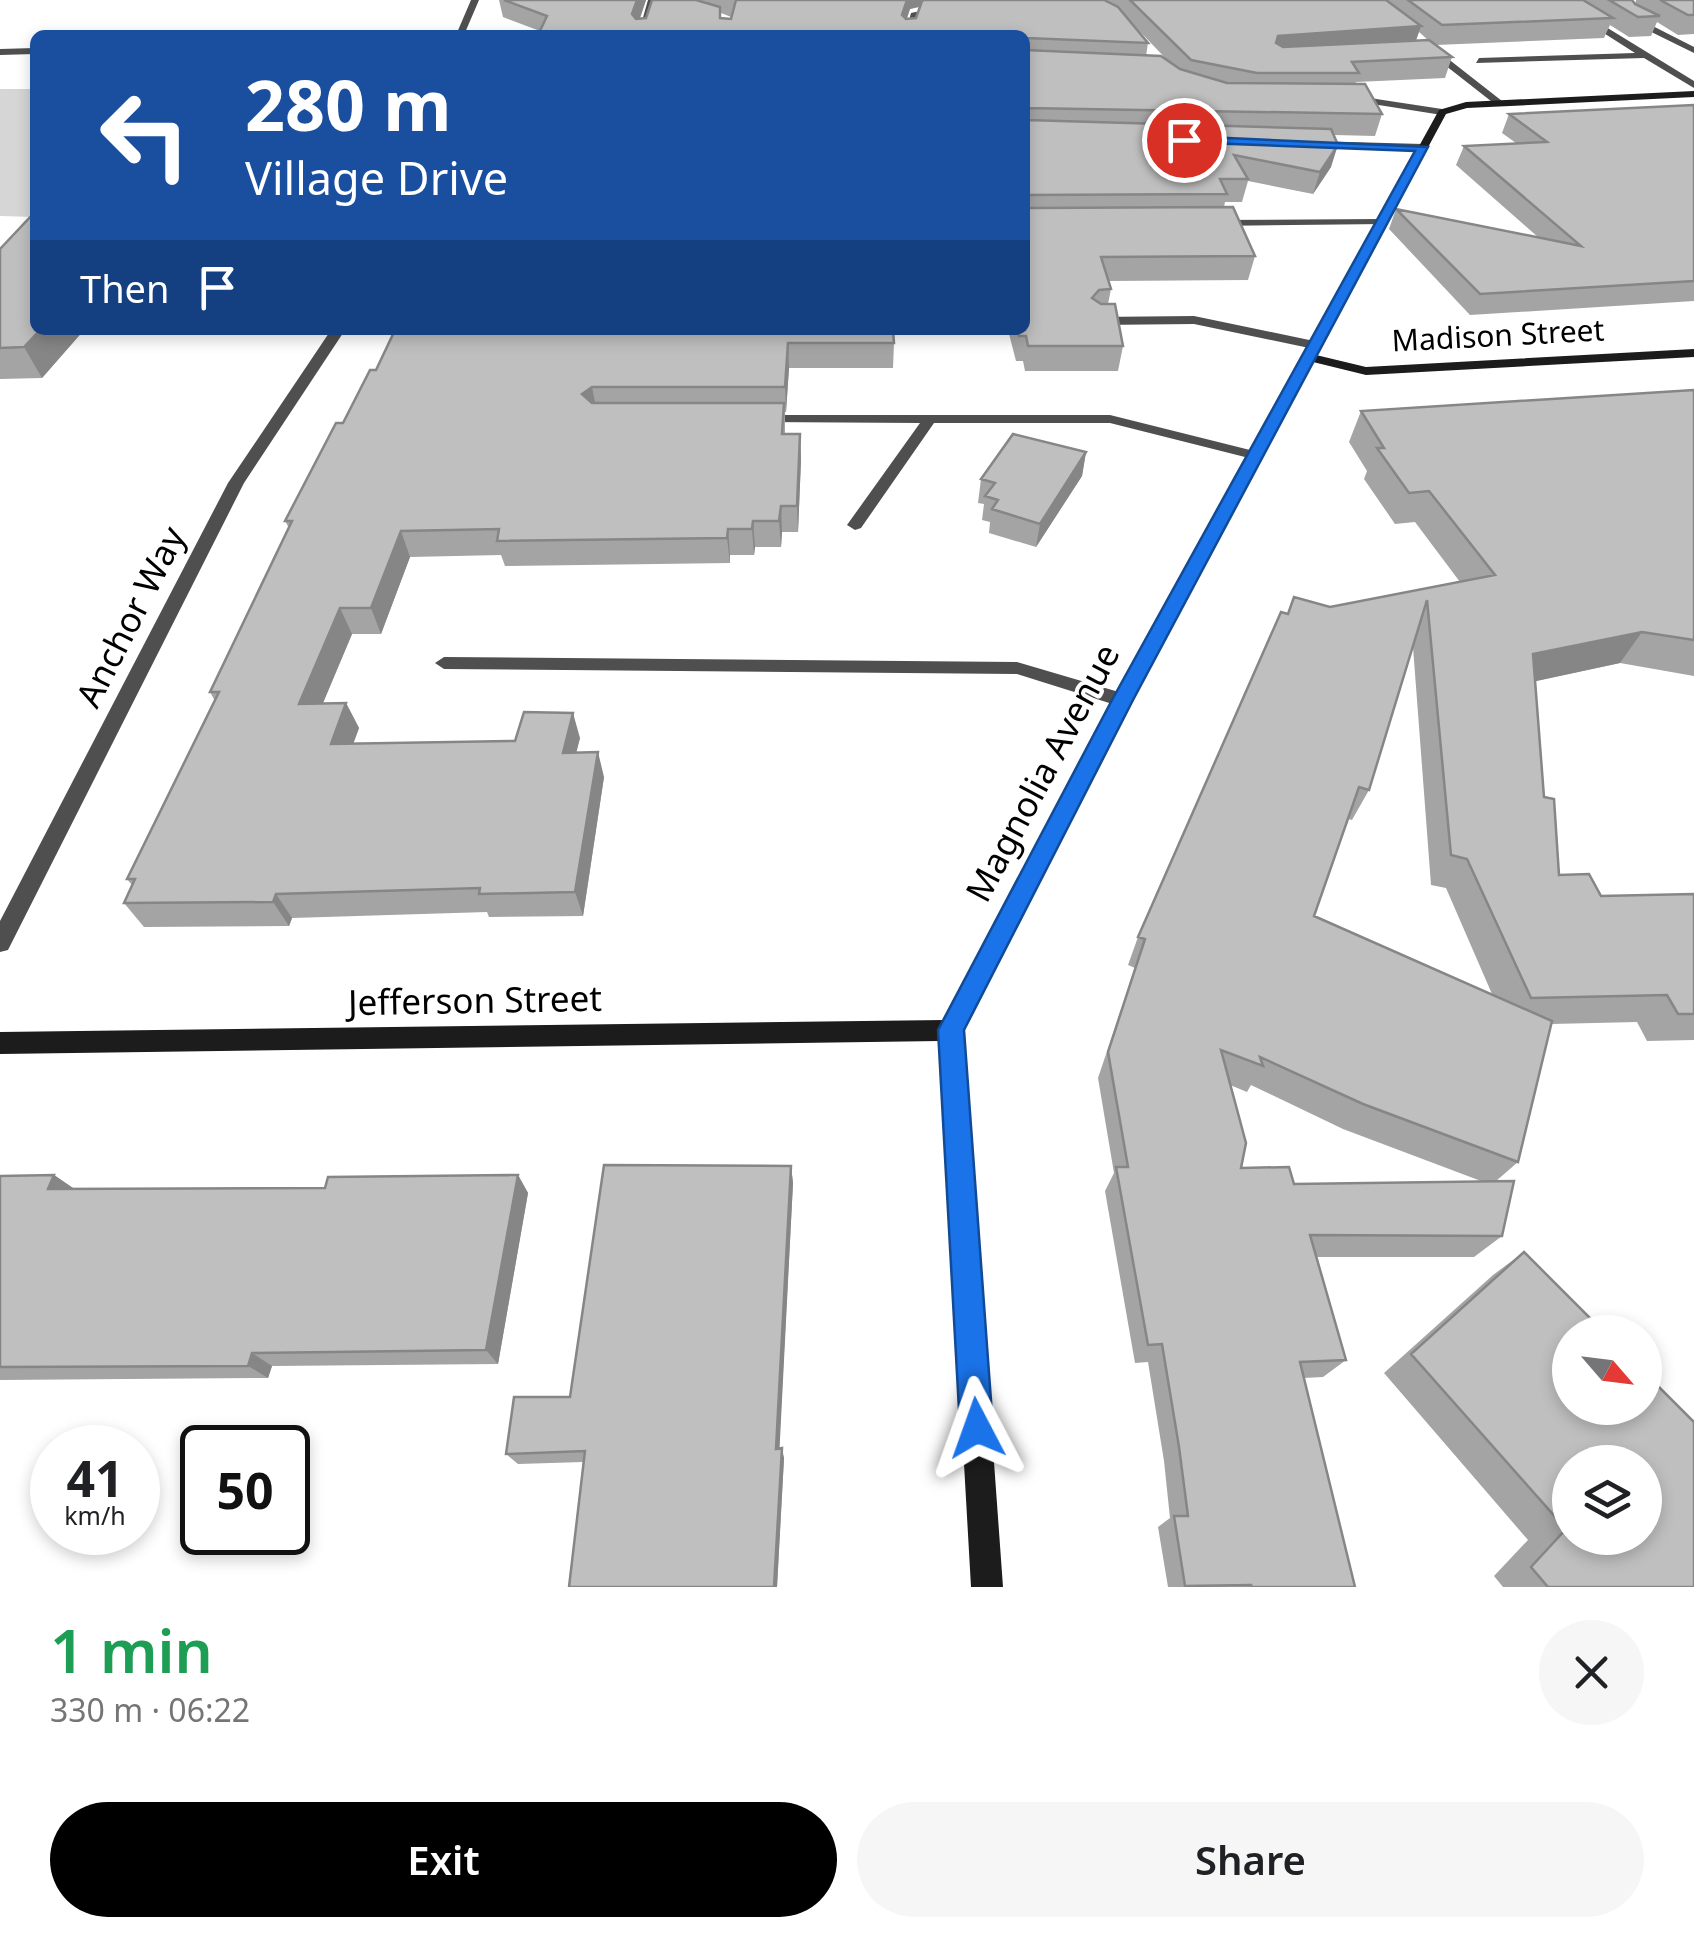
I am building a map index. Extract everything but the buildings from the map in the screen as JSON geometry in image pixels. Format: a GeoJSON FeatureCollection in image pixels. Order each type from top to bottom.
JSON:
{"type":"FeatureCollection","features":[{"type":"Feature","properties":{"kind":"main road"},"geometry":{"type":"LineString","coordinates":[[1442,112],[1466,104],[1694,94]]}},
{"type":"Feature","properties":{"kind":"main road","name":"Magnolia Avenue"},"geometry":{"type":"LineString","coordinates":[[951,1030],[1253,455],[1442,112]]}},
{"type":"Feature","properties":{"kind":"main road","name":"Madison Street"},"geometry":{"type":"LineString","coordinates":[[1310,351],[1366,371],[1694,353]]}},
{"type":"Feature","properties":{"kind":"main road"},"geometry":{"type":"LineString","coordinates":[[951,1030],[987,1587]]}},
{"type":"Feature","properties":{"kind":"main road","name":"Jefferson Street"},"geometry":{"type":"LineString","coordinates":[[0,1043],[951,1030]]}},
{"type":"Feature","properties":{"kind":"street"},"geometry":{"type":"LineString","coordinates":[[462,30],[475,0]]}},
{"type":"Feature","properties":{"kind":"street"},"geometry":{"type":"LineString","coordinates":[[1556,0],[1694,85]]}},
{"type":"Feature","properties":{"kind":"street"},"geometry":{"type":"LineString","coordinates":[[1619,1],[1637,2]]}},
{"type":"Feature","properties":{"kind":"street"},"geometry":{"type":"LineString","coordinates":[[1619,1],[1632,19],[1694,50]]}},
{"type":"Feature","properties":{"kind":"street"},"geometry":{"type":"LineString","coordinates":[[644,30],[651,5],[664,11]]}},
{"type":"Feature","properties":{"kind":"street"},"geometry":{"type":"LineString","coordinates":[[910,30],[914,15],[958,8]]}},
{"type":"Feature","properties":{"kind":"street"},"geometry":{"type":"LineString","coordinates":[[1421,42],[1500,103]]}},
{"type":"Feature","properties":{"kind":"street"},"geometry":{"type":"LineString","coordinates":[[0,52],[30,51]]}},
{"type":"Feature","properties":{"kind":"street"},"geometry":{"type":"LineString","coordinates":[[1415,54],[1435,53]]}},
{"type":"Feature","properties":{"kind":"street"},"geometry":{"type":"LineString","coordinates":[[1479,61],[1646,55]]}},
{"type":"Feature","properties":{"kind":"street"},"geometry":{"type":"LineString","coordinates":[[1328,98],[1366,98],[1442,112]]}},
{"type":"Feature","properties":{"kind":"street"},"geometry":{"type":"LineString","coordinates":[[1303,144],[1422,147]]}},
{"type":"Feature","properties":{"kind":"street"},"geometry":{"type":"LineString","coordinates":[[1203,223],[1381,222]]}},
{"type":"Feature","properties":{"kind":"street"},"geometry":{"type":"LineString","coordinates":[[1096,321],[1194,320],[1310,351]]}},
{"type":"Feature","properties":{"kind":"street","name":"Anchor Way"},"geometry":{"type":"LineString","coordinates":[[0,944],[236,484],[335,335]]}},
{"type":"Feature","properties":{"kind":"street"},"geometry":{"type":"LineString","coordinates":[[855,525],[930,419]]}},
{"type":"Feature","properties":{"kind":"street"},"geometry":{"type":"LineString","coordinates":[[734,420],[1110,419],[1253,455]]}},
{"type":"Feature","properties":{"kind":"street"},"geometry":{"type":"LineString","coordinates":[[444,663],[1016,668],[1122,700]]}},
{"type":"Feature","properties":{"kind":"shaded area"},"geometry":{"type":"Polygon","coordinates":[[[0,89],[30,89],[30,217],[0,216],[0,89]]]}},
{"type":"Feature","properties":{"kind":"route"},"geometry":{"type":"LineString","coordinates":[[977,1428],[951,1030],[1122,700],[1422,147],[1184,140]]}}]}
